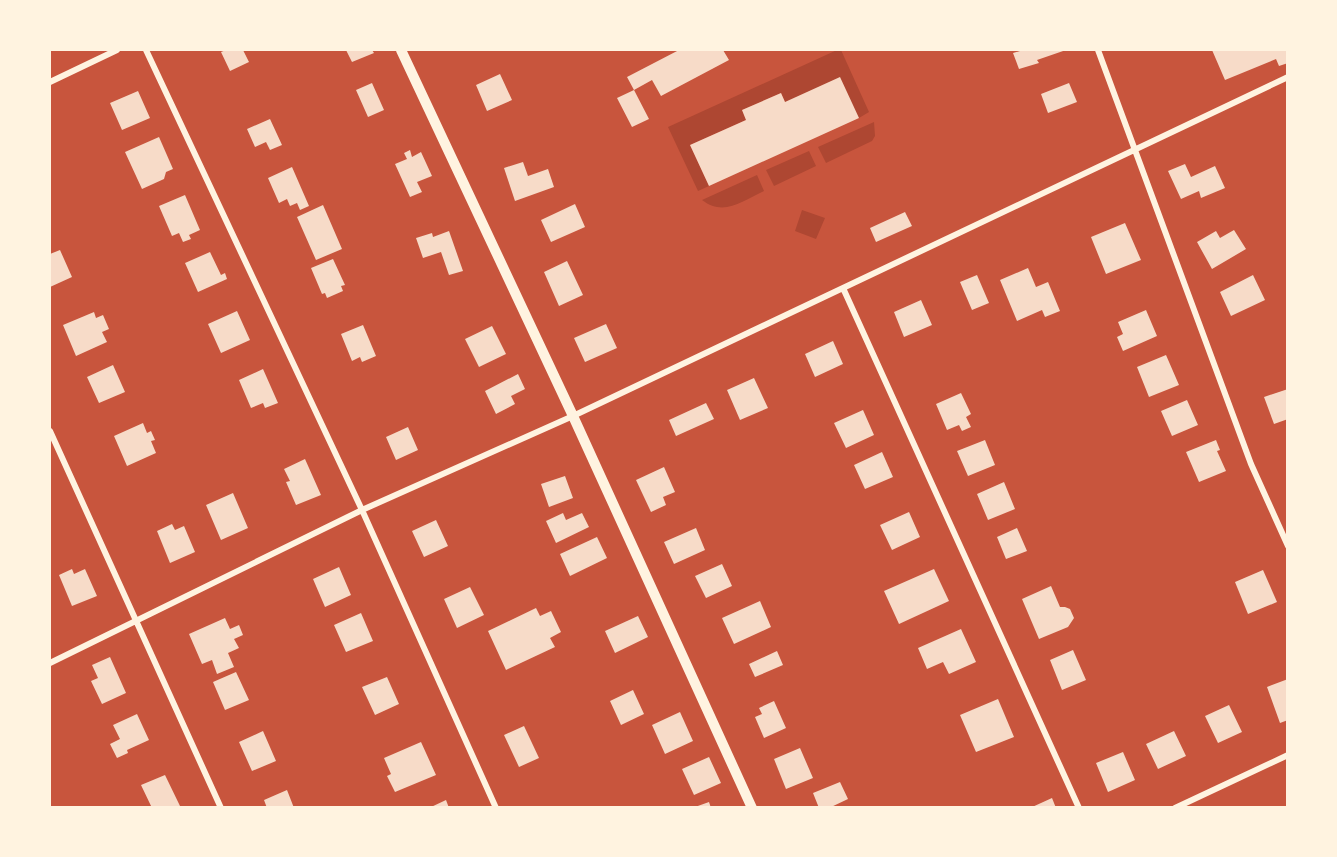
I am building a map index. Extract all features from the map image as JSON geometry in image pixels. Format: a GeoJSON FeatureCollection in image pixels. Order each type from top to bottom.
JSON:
{"type":"FeatureCollection","features":[{"type":"Feature","properties":{"kind":"street"},"geometry":{"type":"LineString","coordinates":[[50,82],[117,50]]}},
{"type":"Feature","properties":{"kind":"street"},"geometry":{"type":"LineString","coordinates":[[146,50],[362,510],[496,807]]}},
{"type":"Feature","properties":{"kind":"street"},"geometry":{"type":"LineString","coordinates":[[401,50],[573,416],[752,807]]}},
{"type":"Feature","properties":{"kind":"street"},"geometry":{"type":"LineString","coordinates":[[1098,50],[1251,464],[1287,546]]}},
{"type":"Feature","properties":{"kind":"street"},"geometry":{"type":"LineString","coordinates":[[50,663],[362,510],[573,416],[1287,77]]}},
{"type":"Feature","properties":{"kind":"street"},"geometry":{"type":"LineString","coordinates":[[843,288],[1079,807]]}},
{"type":"Feature","properties":{"kind":"street"},"geometry":{"type":"LineString","coordinates":[[50,431],[221,807]]}},
{"type":"Feature","properties":{"kind":"street"},"geometry":{"type":"LineString","coordinates":[[1175,807],[1287,755]]}},
{"type":"Feature","properties":{"kind":"shaded area"},"geometry":{"type":"Polygon","coordinates":[[[841,50],[869,112],[859,118],[785,102],[781,93],[742,110],[746,120],[690,145],[709,186],[698,191],[668,127],[841,50]]]}},
{"type":"Feature","properties":{"kind":"shaded area"},"geometry":{"type":"Polygon","coordinates":[[[874,122],[875,136],[872,141],[826,163],[818,147],[874,122]]]}},
{"type":"Feature","properties":{"kind":"shaded area"},"geometry":{"type":"Polygon","coordinates":[[[809,151],[816,166],[774,186],[766,170],[809,151]]]}},
{"type":"Feature","properties":{"kind":"shaded area"},"geometry":{"type":"Polygon","coordinates":[[[757,175],[764,191],[741,203],[718,207],[702,200],[757,175]]]}},
{"type":"Feature","properties":{"kind":"shaded area"},"geometry":{"type":"Polygon","coordinates":[[[802,210],[825,218],[816,239],[795,231],[802,210]]]}},
{"type":"Feature","properties":{"kind":"building"},"geometry":{"type":"Polygon","coordinates":[[[243,50],[249,62],[230,71],[221,52],[243,50]]]}},
{"type":"Feature","properties":{"kind":"building"},"geometry":{"type":"Polygon","coordinates":[[[346,50],[372,50],[374,53],[352,62],[346,50]]]}},
{"type":"Feature","properties":{"kind":"building"},"geometry":{"type":"Polygon","coordinates":[[[679,50],[723,50],[729,60],[661,96],[652,80],[634,90],[627,77],[679,50]]]}},
{"type":"Feature","properties":{"kind":"building"},"geometry":{"type":"Polygon","coordinates":[[[1020,50],[1066,50],[1037,60],[1039,63],[1019,69],[1013,53],[1020,50]]]}},
{"type":"Feature","properties":{"kind":"building"},"geometry":{"type":"Polygon","coordinates":[[[1212,50],[1288,50],[1288,63],[1279,66],[1276,59],[1225,80],[1212,50]]]}},
{"type":"Feature","properties":{"kind":"building"},"geometry":{"type":"Polygon","coordinates":[[[500,74],[512,100],[487,111],[476,85],[500,74]]]}},
{"type":"Feature","properties":{"kind":"building"},"geometry":{"type":"Polygon","coordinates":[[[840,77],[859,118],[709,186],[690,145],[746,120],[742,110],[781,93],[785,102],[840,77]]]}},
{"type":"Feature","properties":{"kind":"building"},"geometry":{"type":"Polygon","coordinates":[[[372,83],[384,110],[368,117],[356,90],[372,83]]]}},
{"type":"Feature","properties":{"kind":"building"},"geometry":{"type":"Polygon","coordinates":[[[1069,83],[1077,102],[1048,113],[1041,94],[1069,83]]]}},
{"type":"Feature","properties":{"kind":"building"},"geometry":{"type":"Polygon","coordinates":[[[634,90],[649,119],[632,127],[617,98],[634,90]]]}},
{"type":"Feature","properties":{"kind":"building"},"geometry":{"type":"Polygon","coordinates":[[[138,91],[150,118],[122,130],[110,103],[138,91]]]}},
{"type":"Feature","properties":{"kind":"building"},"geometry":{"type":"Polygon","coordinates":[[[270,119],[282,145],[270,150],[266,142],[255,147],[247,129],[270,119]]]}},
{"type":"Feature","properties":{"kind":"building"},"geometry":{"type":"Polygon","coordinates":[[[159,137],[173,169],[166,172],[164,179],[142,189],[125,152],[159,137]]]}},
{"type":"Feature","properties":{"kind":"building"},"geometry":{"type":"Polygon","coordinates":[[[410,150],[412,157],[421,152],[432,176],[417,182],[422,192],[410,197],[395,164],[407,159],[404,153],[410,150]]]}},
{"type":"Feature","properties":{"kind":"building"},"geometry":{"type":"Polygon","coordinates":[[[523,162],[528,176],[548,169],[554,187],[515,201],[504,168],[523,162]]]}},
{"type":"Feature","properties":{"kind":"building"},"geometry":{"type":"Polygon","coordinates":[[[1185,164],[1191,177],[1215,166],[1225,188],[1201,198],[1199,191],[1181,199],[1168,171],[1185,164]]]}},
{"type":"Feature","properties":{"kind":"building"},"geometry":{"type":"Polygon","coordinates":[[[292,167],[309,206],[300,210],[297,203],[290,206],[287,199],[279,203],[268,178],[292,167]]]}},
{"type":"Feature","properties":{"kind":"building"},"geometry":{"type":"Polygon","coordinates":[[[185,195],[200,230],[189,235],[191,239],[183,242],[179,233],[172,236],[159,206],[185,195]]]}},
{"type":"Feature","properties":{"kind":"building"},"geometry":{"type":"Polygon","coordinates":[[[575,204],[585,227],[551,242],[541,220],[575,204]]]}},
{"type":"Feature","properties":{"kind":"building"},"geometry":{"type":"Polygon","coordinates":[[[323,205],[342,249],[316,260],[297,217],[323,205]]]}},
{"type":"Feature","properties":{"kind":"building"},"geometry":{"type":"Polygon","coordinates":[[[905,212],[912,226],[876,242],[870,228],[905,212]]]}},
{"type":"Feature","properties":{"kind":"building"},"geometry":{"type":"Polygon","coordinates":[[[1125,223],[1141,260],[1106,274],[1091,237],[1125,223]]]}},
{"type":"Feature","properties":{"kind":"building"},"geometry":{"type":"Polygon","coordinates":[[[1234,230],[1246,249],[1212,269],[1197,242],[1216,231],[1220,238],[1234,230]]]}},
{"type":"Feature","properties":{"kind":"building"},"geometry":{"type":"Polygon","coordinates":[[[449,231],[463,271],[449,275],[441,252],[423,258],[416,238],[432,233],[433,237],[449,231]]]}},
{"type":"Feature","properties":{"kind":"building"},"geometry":{"type":"Polygon","coordinates":[[[60,250],[72,277],[50,287],[50,254],[60,250]]]}},
{"type":"Feature","properties":{"kind":"building"},"geometry":{"type":"Polygon","coordinates":[[[210,252],[221,275],[225,273],[227,279],[198,292],[185,263],[210,252]]]}},
{"type":"Feature","properties":{"kind":"building"},"geometry":{"type":"Polygon","coordinates":[[[333,259],[345,285],[341,286],[343,291],[327,298],[325,293],[322,294],[311,268],[333,259]]]}},
{"type":"Feature","properties":{"kind":"building"},"geometry":{"type":"Polygon","coordinates":[[[567,261],[583,295],[559,306],[544,272],[567,261]]]}},
{"type":"Feature","properties":{"kind":"building"},"geometry":{"type":"Polygon","coordinates":[[[1028,268],[1036,287],[1048,282],[1060,311],[1045,317],[1042,310],[1017,321],[1000,280],[1028,268]]]}},
{"type":"Feature","properties":{"kind":"building"},"geometry":{"type":"Polygon","coordinates":[[[977,275],[989,303],[972,310],[960,282],[977,275]]]}},
{"type":"Feature","properties":{"kind":"building"},"geometry":{"type":"Polygon","coordinates":[[[1253,275],[1265,300],[1231,316],[1220,292],[1253,275]]]}},
{"type":"Feature","properties":{"kind":"building"},"geometry":{"type":"Polygon","coordinates":[[[921,300],[932,325],[904,337],[894,312],[921,300]]]}},
{"type":"Feature","properties":{"kind":"building"},"geometry":{"type":"Polygon","coordinates":[[[1146,310],[1157,336],[1123,351],[1117,337],[1123,334],[1118,322],[1146,310]]]}},
{"type":"Feature","properties":{"kind":"building"},"geometry":{"type":"Polygon","coordinates":[[[237,311],[250,340],[221,353],[208,324],[237,311]]]}},
{"type":"Feature","properties":{"kind":"building"},"geometry":{"type":"Polygon","coordinates":[[[94,312],[96,318],[103,315],[109,329],[102,332],[107,342],[76,356],[63,325],[94,312]]]}},
{"type":"Feature","properties":{"kind":"building"},"geometry":{"type":"Polygon","coordinates":[[[606,324],[617,348],[585,362],[574,338],[606,324]]]}},
{"type":"Feature","properties":{"kind":"building"},"geometry":{"type":"Polygon","coordinates":[[[363,325],[376,356],[362,362],[360,357],[352,361],[341,334],[363,325]]]}},
{"type":"Feature","properties":{"kind":"building"},"geometry":{"type":"Polygon","coordinates":[[[492,326],[506,354],[479,367],[465,339],[492,326]]]}},
{"type":"Feature","properties":{"kind":"building"},"geometry":{"type":"Polygon","coordinates":[[[833,341],[843,364],[815,377],[805,354],[833,341]]]}},
{"type":"Feature","properties":{"kind":"building"},"geometry":{"type":"Polygon","coordinates":[[[1166,355],[1179,385],[1149,397],[1137,367],[1166,355]]]}},
{"type":"Feature","properties":{"kind":"building"},"geometry":{"type":"Polygon","coordinates":[[[113,365],[125,392],[99,403],[87,377],[113,365]]]}},
{"type":"Feature","properties":{"kind":"building"},"geometry":{"type":"Polygon","coordinates":[[[263,369],[278,403],[265,408],[263,403],[251,408],[239,380],[263,369]]]}},
{"type":"Feature","properties":{"kind":"building"},"geometry":{"type":"Polygon","coordinates":[[[518,374],[525,389],[511,396],[515,404],[496,414],[485,391],[518,374]]]}},
{"type":"Feature","properties":{"kind":"building"},"geometry":{"type":"Polygon","coordinates":[[[754,378],[768,408],[740,420],[727,390],[754,378]]]}},
{"type":"Feature","properties":{"kind":"building"},"geometry":{"type":"Polygon","coordinates":[[[1288,389],[1288,419],[1274,424],[1264,397],[1288,389]]]}},
{"type":"Feature","properties":{"kind":"building"},"geometry":{"type":"Polygon","coordinates":[[[961,393],[971,414],[966,417],[971,427],[962,431],[959,425],[947,430],[936,404],[961,393]]]}},
{"type":"Feature","properties":{"kind":"building"},"geometry":{"type":"Polygon","coordinates":[[[1187,400],[1198,425],[1172,436],[1161,411],[1187,400]]]}},
{"type":"Feature","properties":{"kind":"building"},"geometry":{"type":"Polygon","coordinates":[[[706,403],[714,419],[676,436],[669,420],[706,403]]]}},
{"type":"Feature","properties":{"kind":"building"},"geometry":{"type":"Polygon","coordinates":[[[863,410],[874,435],[846,448],[834,423],[863,410]]]}},
{"type":"Feature","properties":{"kind":"building"},"geometry":{"type":"Polygon","coordinates":[[[143,423],[147,433],[151,431],[155,440],[151,441],[156,453],[127,466],[114,436],[143,423]]]}},
{"type":"Feature","properties":{"kind":"building"},"geometry":{"type":"Polygon","coordinates":[[[408,427],[418,450],[396,460],[386,437],[408,427]]]}},
{"type":"Feature","properties":{"kind":"building"},"geometry":{"type":"Polygon","coordinates":[[[985,440],[995,465],[968,476],[957,451],[985,440]]]}},
{"type":"Feature","properties":{"kind":"building"},"geometry":{"type":"Polygon","coordinates":[[[1216,440],[1220,450],[1217,451],[1226,471],[1199,482],[1186,452],[1216,440]]]}},
{"type":"Feature","properties":{"kind":"building"},"geometry":{"type":"Polygon","coordinates":[[[882,452],[893,477],[865,489],[854,465],[882,452]]]}},
{"type":"Feature","properties":{"kind":"building"},"geometry":{"type":"Polygon","coordinates":[[[305,459],[321,495],[296,505],[286,482],[290,481],[284,469],[305,459]]]}},
{"type":"Feature","properties":{"kind":"building"},"geometry":{"type":"Polygon","coordinates":[[[664,467],[675,492],[663,497],[666,505],[651,512],[636,480],[664,467]]]}},
{"type":"Feature","properties":{"kind":"building"},"geometry":{"type":"Polygon","coordinates":[[[565,476],[573,498],[549,507],[541,484],[565,476]]]}},
{"type":"Feature","properties":{"kind":"building"},"geometry":{"type":"Polygon","coordinates":[[[1004,482],[1015,509],[988,520],[977,494],[1004,482]]]}},
{"type":"Feature","properties":{"kind":"building"},"geometry":{"type":"Polygon","coordinates":[[[233,493],[248,528],[221,540],[206,505],[233,493]]]}},
{"type":"Feature","properties":{"kind":"building"},"geometry":{"type":"Polygon","coordinates":[[[909,512],[920,537],[892,550],[880,525],[909,512]]]}},
{"type":"Feature","properties":{"kind":"building"},"geometry":{"type":"Polygon","coordinates":[[[563,513],[566,520],[582,513],[589,527],[556,543],[546,521],[563,513]]]}},
{"type":"Feature","properties":{"kind":"building"},"geometry":{"type":"Polygon","coordinates":[[[436,520],[448,546],[424,557],[412,531],[436,520]]]}},
{"type":"Feature","properties":{"kind":"building"},"geometry":{"type":"Polygon","coordinates":[[[172,524],[175,530],[184,526],[195,552],[170,563],[157,531],[172,524]]]}},
{"type":"Feature","properties":{"kind":"building"},"geometry":{"type":"Polygon","coordinates":[[[696,528],[705,550],[674,564],[664,542],[696,528]]]}},
{"type":"Feature","properties":{"kind":"building"},"geometry":{"type":"Polygon","coordinates":[[[1017,528],[1027,551],[1006,559],[997,537],[1017,528]]]}},
{"type":"Feature","properties":{"kind":"building"},"geometry":{"type":"Polygon","coordinates":[[[597,537],[607,558],[570,576],[560,554],[597,537]]]}},
{"type":"Feature","properties":{"kind":"building"},"geometry":{"type":"Polygon","coordinates":[[[722,564],[732,586],[706,598],[695,576],[722,564]]]}},
{"type":"Feature","properties":{"kind":"building"},"geometry":{"type":"Polygon","coordinates":[[[339,567],[351,595],[325,607],[313,579],[339,567]]]}},
{"type":"Feature","properties":{"kind":"building"},"geometry":{"type":"Polygon","coordinates":[[[72,569],[74,574],[85,569],[97,596],[72,606],[59,575],[72,569]]]}},
{"type":"Feature","properties":{"kind":"building"},"geometry":{"type":"Polygon","coordinates":[[[934,569],[949,601],[899,624],[884,591],[934,569]]]}},
{"type":"Feature","properties":{"kind":"building"},"geometry":{"type":"Polygon","coordinates":[[[1263,570],[1277,602],[1248,614],[1235,582],[1263,570]]]}},
{"type":"Feature","properties":{"kind":"building"},"geometry":{"type":"Polygon","coordinates":[[[1051,586],[1060,607],[1070,609],[1074,618],[1068,627],[1039,639],[1022,599],[1051,586]]]}},
{"type":"Feature","properties":{"kind":"building"},"geometry":{"type":"Polygon","coordinates":[[[470,587],[484,615],[457,628],[444,599],[470,587]]]}},
{"type":"Feature","properties":{"kind":"building"},"geometry":{"type":"Polygon","coordinates":[[[760,601],[771,627],[734,644],[722,618],[760,601]]]}},
{"type":"Feature","properties":{"kind":"building"},"geometry":{"type":"Polygon","coordinates":[[[536,608],[540,616],[551,611],[561,632],[550,638],[555,647],[506,670],[488,631],[536,608]]]}},
{"type":"Feature","properties":{"kind":"building"},"geometry":{"type":"Polygon","coordinates":[[[361,613],[373,641],[346,652],[334,625],[361,613]]]}},
{"type":"Feature","properties":{"kind":"building"},"geometry":{"type":"Polygon","coordinates":[[[638,616],[648,637],[615,653],[605,631],[638,616]]]}},
{"type":"Feature","properties":{"kind":"building"},"geometry":{"type":"Polygon","coordinates":[[[225,618],[230,629],[239,625],[243,635],[234,639],[239,648],[228,653],[234,667],[217,674],[212,660],[202,664],[189,634],[225,618]]]}},
{"type":"Feature","properties":{"kind":"building"},"geometry":{"type":"Polygon","coordinates":[[[961,629],[976,662],[949,674],[943,662],[927,669],[918,648],[961,629]]]}},
{"type":"Feature","properties":{"kind":"building"},"geometry":{"type":"Polygon","coordinates":[[[1073,650],[1086,680],[1062,690],[1050,660],[1073,650]]]}},
{"type":"Feature","properties":{"kind":"building"},"geometry":{"type":"Polygon","coordinates":[[[777,651],[783,665],[755,677],[749,664],[777,651]]]}},
{"type":"Feature","properties":{"kind":"building"},"geometry":{"type":"Polygon","coordinates":[[[110,657],[126,693],[102,704],[91,681],[98,678],[92,665],[110,657]]]}},
{"type":"Feature","properties":{"kind":"building"},"geometry":{"type":"Polygon","coordinates":[[[236,672],[249,700],[225,710],[213,682],[236,672]]]}},
{"type":"Feature","properties":{"kind":"building"},"geometry":{"type":"Polygon","coordinates":[[[387,677],[399,704],[375,715],[362,687],[387,677]]]}},
{"type":"Feature","properties":{"kind":"building"},"geometry":{"type":"Polygon","coordinates":[[[1288,679],[1288,720],[1280,723],[1267,687],[1288,679]]]}},
{"type":"Feature","properties":{"kind":"building"},"geometry":{"type":"Polygon","coordinates":[[[633,690],[644,714],[621,725],[610,701],[633,690]]]}},
{"type":"Feature","properties":{"kind":"building"},"geometry":{"type":"Polygon","coordinates":[[[998,699],[1014,737],[976,752],[960,715],[998,699]]]}},
{"type":"Feature","properties":{"kind":"building"},"geometry":{"type":"Polygon","coordinates":[[[774,701],[786,728],[764,738],[755,717],[762,714],[759,708],[774,701]]]}},
{"type":"Feature","properties":{"kind":"building"},"geometry":{"type":"Polygon","coordinates":[[[1229,705],[1242,732],[1218,743],[1205,716],[1229,705]]]}},
{"type":"Feature","properties":{"kind":"building"},"geometry":{"type":"Polygon","coordinates":[[[680,712],[693,741],[665,754],[652,725],[680,712]]]}},
{"type":"Feature","properties":{"kind":"building"},"geometry":{"type":"Polygon","coordinates":[[[137,714],[149,740],[127,750],[128,753],[117,758],[110,744],[120,739],[113,725],[137,714]]]}},
{"type":"Feature","properties":{"kind":"building"},"geometry":{"type":"Polygon","coordinates":[[[524,726],[539,758],[519,767],[504,735],[524,726]]]}},
{"type":"Feature","properties":{"kind":"building"},"geometry":{"type":"Polygon","coordinates":[[[263,731],[276,761],[252,771],[239,742],[263,731]]]}},
{"type":"Feature","properties":{"kind":"building"},"geometry":{"type":"Polygon","coordinates":[[[1174,731],[1186,756],[1158,769],[1146,744],[1174,731]]]}},
{"type":"Feature","properties":{"kind":"building"},"geometry":{"type":"Polygon","coordinates":[[[421,742],[436,775],[395,792],[387,776],[391,774],[384,758],[421,742]]]}},
{"type":"Feature","properties":{"kind":"building"},"geometry":{"type":"Polygon","coordinates":[[[800,748],[813,778],[786,789],[774,759],[800,748]]]}},
{"type":"Feature","properties":{"kind":"building"},"geometry":{"type":"Polygon","coordinates":[[[1123,752],[1135,780],[1108,792],[1096,763],[1123,752]]]}},
{"type":"Feature","properties":{"kind":"building"},"geometry":{"type":"Polygon","coordinates":[[[709,757],[721,783],[694,795],[682,769],[709,757]]]}},
{"type":"Feature","properties":{"kind":"building"},"geometry":{"type":"Polygon","coordinates":[[[165,775],[180,806],[152,808],[141,785],[165,775]]]}},
{"type":"Feature","properties":{"kind":"building"},"geometry":{"type":"Polygon","coordinates":[[[840,782],[848,799],[829,808],[819,808],[813,793],[840,782]]]}},
{"type":"Feature","properties":{"kind":"building"},"geometry":{"type":"Polygon","coordinates":[[[287,790],[294,808],[267,808],[264,800],[287,790]]]}},
{"type":"Feature","properties":{"kind":"building"},"geometry":{"type":"Polygon","coordinates":[[[1052,798],[1056,808],[1030,808],[1052,798]]]}},
{"type":"Feature","properties":{"kind":"building"},"geometry":{"type":"Polygon","coordinates":[[[446,800],[449,808],[429,808],[446,800]]]}},
{"type":"Feature","properties":{"kind":"building"},"geometry":{"type":"Polygon","coordinates":[[[709,802],[711,808],[695,808],[695,807],[709,802]]]}}]}
